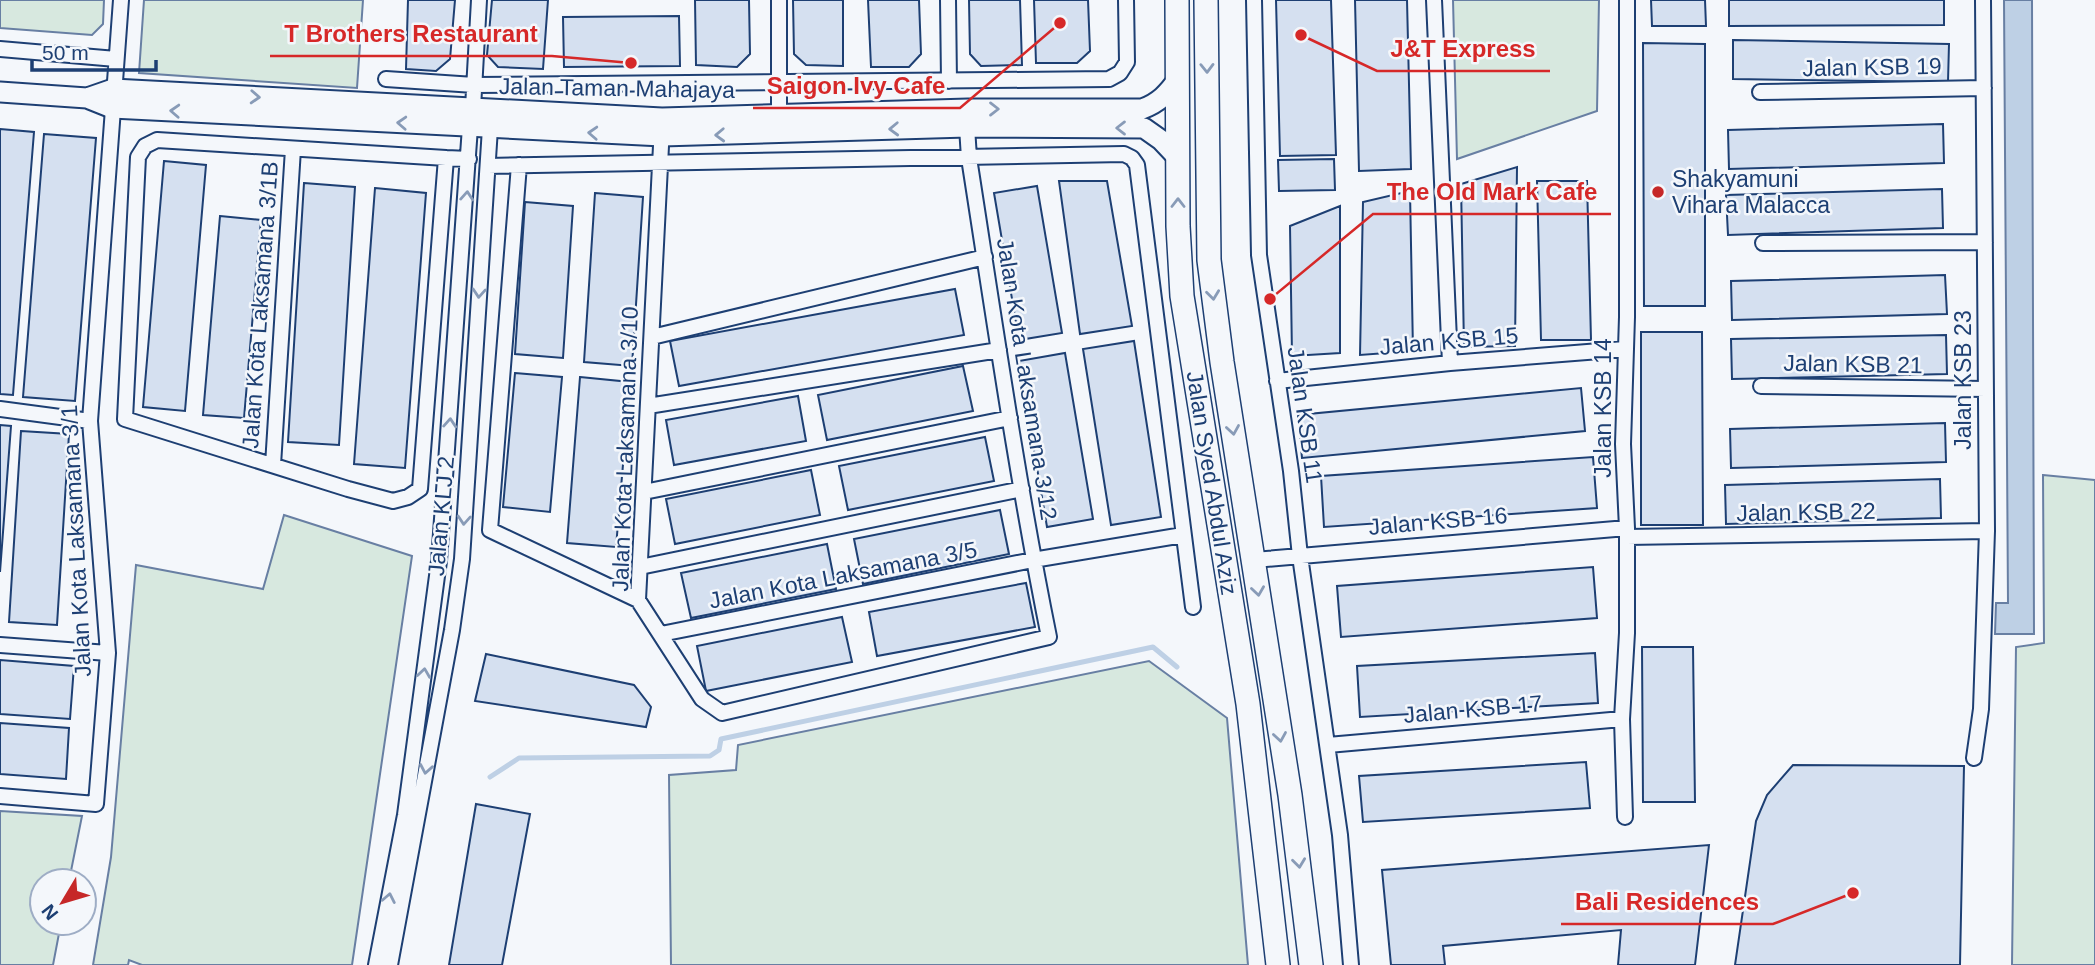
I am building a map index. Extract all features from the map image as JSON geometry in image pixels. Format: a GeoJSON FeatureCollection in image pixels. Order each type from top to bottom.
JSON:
{"type":"FeatureCollection","features":[{"type":"Feature","properties":{"kind":"main road","name":"Jalan Syed Abdul Aziz"},"geometry":{"type":"LineString","coordinates":[[1177,0],[1179,261],[1182,296],[1246,691],[1262,805],[1278,965]]}},
{"type":"Feature","properties":{"kind":"main road","name":"Jalan Syed Abdul Aziz"},"geometry":{"type":"LineString","coordinates":[[1206,0],[1209,260],[1222,362],[1290,795],[1311,965]]}},
{"type":"Feature","properties":{"kind":"street","name":"Jalan Kota Laksamana 3/1"},"geometry":{"type":"LineString","coordinates":[[0,796],[96,804],[108,653],[90,421],[121,0]]}},
{"type":"Feature","properties":{"kind":"street"},"geometry":{"type":"LineString","coordinates":[[478,120],[474,85],[479,0]]}},
{"type":"Feature","properties":{"kind":"street"},"geometry":{"type":"LineString","coordinates":[[779,0],[779,124]]}},
{"type":"Feature","properties":{"kind":"street"},"geometry":{"type":"LineString","coordinates":[[948,0],[949,81]]}},
{"type":"Feature","properties":{"kind":"street"},"geometry":{"type":"LineString","coordinates":[[386,79],[474,85],[1109,79],[1120,73],[1127,62],[1126,0]]}},
{"type":"Feature","properties":{"kind":"street","name":"Jalan KSB 11"},"geometry":{"type":"LineString","coordinates":[[1254,0],[1259,255],[1340,835],[1351,965]]}},
{"type":"Feature","properties":{"kind":"street"},"geometry":{"type":"LineString","coordinates":[[1434,0],[1450,363]]}},
{"type":"Feature","properties":{"kind":"street","name":"Jalan KSB 14"},"geometry":{"type":"LineString","coordinates":[[1626,817],[1622,719],[1627,633],[1627,533],[1623,443],[1627,0]]}},
{"type":"Feature","properties":{"kind":"street","name":"Jalan KSB 23"},"geometry":{"type":"LineString","coordinates":[[1974,758],[1981,709],[1987,531],[1983,0]]}},
{"type":"Feature","properties":{"kind":"street"},"geometry":{"type":"LineString","coordinates":[[0,49],[116,59]]}},
{"type":"Feature","properties":{"kind":"street","name":"Jalan Taman Mahajaya"},"geometry":{"type":"LineString","coordinates":[[779,124],[968,109],[1142,110],[1165,96],[1178,79]]}},
{"type":"Feature","properties":{"kind":"street","name":"Jalan KSB 19"},"geometry":{"type":"LineString","coordinates":[[1760,92],[1984,88]]}},
{"type":"Feature","properties":{"kind":"street","name":"Jalan Taman Mahajaya"},"geometry":{"type":"LineString","coordinates":[[0,92],[113,99],[433,106],[478,120],[520,111],[662,127]]}},
{"type":"Feature","properties":{"kind":"street","name":"Jalan Taman Mahajaya"},"geometry":{"type":"LineString","coordinates":[[113,99],[478,120],[662,127],[779,124],[1144,128],[1161,139],[1178,158]]}},
{"type":"Feature","properties":{"kind":"street","name":"Jalan KLJ 2"},"geometry":{"type":"LineString","coordinates":[[390,965],[411,816],[439,561],[469,159],[478,120]]}},
{"type":"Feature","properties":{"kind":"street","name":"Jalan KLJ 2"},"geometry":{"type":"LineString","coordinates":[[376,965],[452,630],[462,559],[488,166],[478,120]]}},
{"type":"Feature","properties":{"kind":"street","name":"Jalan Kota Laksamana 3/10"},"geometry":{"type":"LineString","coordinates":[[662,127],[638,600],[702,699],[722,713],[1049,638]]}},
{"type":"Feature","properties":{"kind":"street","name":"Jalan Kota Laksamana 3/12"},"geometry":{"type":"LineString","coordinates":[[967,127],[969,158],[999,350],[1033,560],[1049,638]]}},
{"type":"Feature","properties":{"kind":"street"},"geometry":{"type":"LineString","coordinates":[[446,158],[420,489],[408,497],[394,501],[125,419],[138,156],[145,146],[157,140],[469,159]]}},
{"type":"Feature","properties":{"kind":"street","name":"Jalan Kota Laksamana 3/1B"},"geometry":{"type":"LineString","coordinates":[[272,465],[293,149]]}},
{"type":"Feature","properties":{"kind":"street"},"geometry":{"type":"LineString","coordinates":[[488,166],[1125,153],[1137,165],[1193,607]]}},
{"type":"Feature","properties":{"kind":"street"},"geometry":{"type":"LineString","coordinates":[[519,165],[490,530],[638,600]]}},
{"type":"Feature","properties":{"kind":"street"},"geometry":{"type":"LineString","coordinates":[[1763,243],[1985,242]]}},
{"type":"Feature","properties":{"kind":"street"},"geometry":{"type":"LineString","coordinates":[[652,337],[985,257]]}},
{"type":"Feature","properties":{"kind":"street","name":"Jalan KSB 15"},"geometry":{"type":"LineString","coordinates":[[1277,381],[1625,349]]}},
{"type":"Feature","properties":{"kind":"street"},"geometry":{"type":"LineString","coordinates":[[648,406],[999,350]]}},
{"type":"Feature","properties":{"kind":"street","name":"Jalan KSB 21"},"geometry":{"type":"LineString","coordinates":[[1761,386],[1986,389]]}},
{"type":"Feature","properties":{"kind":"street"},"geometry":{"type":"LineString","coordinates":[[0,410],[90,421]]}},
{"type":"Feature","properties":{"kind":"street"},"geometry":{"type":"LineString","coordinates":[[644,492],[1010,418]]}},
{"type":"Feature","properties":{"kind":"street"},"geometry":{"type":"LineString","coordinates":[[640,567],[1022,489]]}},
{"type":"Feature","properties":{"kind":"street","name":"Jalan KSB 22"},"geometry":{"type":"LineString","coordinates":[[1627,533],[1987,531]]}},
{"type":"Feature","properties":{"kind":"street","name":"Jalan KSB 16"},"geometry":{"type":"LineString","coordinates":[[1254,560],[1627,533]]}},
{"type":"Feature","properties":{"kind":"street","name":"Jalan Kota Laksamana 3/5"},"geometry":{"type":"LineString","coordinates":[[661,634],[1033,560],[1183,535]]}},
{"type":"Feature","properties":{"kind":"street"},"geometry":{"type":"LineString","coordinates":[[0,645],[108,653]]}},
{"type":"Feature","properties":{"kind":"street","name":"Jalan KSB 17"},"geometry":{"type":"LineString","coordinates":[[1328,745],[1622,719]]}},
{"type":"Feature","properties":{"kind":"shaded area"},"geometry":{"type":"Polygon","coordinates":[[[0,0],[104,0],[103,24],[92,35],[0,28],[0,0]]]}},
{"type":"Feature","properties":{"kind":"shaded area"},"geometry":{"type":"Polygon","coordinates":[[[144,0],[363,0],[357,88],[139,73],[144,0]]]}},
{"type":"Feature","properties":{"kind":"shaded area"},"geometry":{"type":"Polygon","coordinates":[[[1453,0],[1599,0],[1597,111],[1457,159],[1453,0]]]}},
{"type":"Feature","properties":{"kind":"shaded area"},"geometry":{"type":"Polygon","coordinates":[[[2043,475],[2095,480],[2095,965],[2012,965],[2016,647],[2044,643],[2043,475]]]}},
{"type":"Feature","properties":{"kind":"shaded area"},"geometry":{"type":"Polygon","coordinates":[[[284,515],[412,556],[352,965],[142,965],[129,960],[128,965],[93,965],[111,857],[136,565],[263,589],[284,515]]]}},
{"type":"Feature","properties":{"kind":"shaded area"},"geometry":{"type":"Polygon","coordinates":[[[1149,661],[1227,718],[1248,965],[671,965],[669,775],[736,770],[738,745],[1149,661]]]}},
{"type":"Feature","properties":{"kind":"shaded area"},"geometry":{"type":"Polygon","coordinates":[[[0,811],[82,816],[72,867],[28,867],[28,937],[58,937],[53,965],[0,965],[0,811]]]}},
{"type":"Feature","properties":{"kind":"water"},"geometry":{"type":"Polygon","coordinates":[[[2004,0],[2032,0],[2034,634],[1995,634],[1996,603],[2008,603],[2004,0]]]}},
{"type":"Feature","properties":{"kind":"building"},"geometry":{"type":"Polygon","coordinates":[[[408,0],[455,0],[450,59],[436,71],[406,69],[408,0]]]}},
{"type":"Feature","properties":{"kind":"building"},"geometry":{"type":"Polygon","coordinates":[[[492,0],[548,0],[543,69],[498,67],[487,55],[492,0]]]}},
{"type":"Feature","properties":{"kind":"building"},"geometry":{"type":"Polygon","coordinates":[[[695,0],[749,0],[750,54],[737,67],[696,65],[695,0]]]}},
{"type":"Feature","properties":{"kind":"building"},"geometry":{"type":"Polygon","coordinates":[[[793,0],[843,0],[843,66],[806,65],[794,54],[793,0]]]}},
{"type":"Feature","properties":{"kind":"building"},"geometry":{"type":"Polygon","coordinates":[[[868,0],[919,0],[921,54],[909,67],[871,67],[868,0]]]}},
{"type":"Feature","properties":{"kind":"building"},"geometry":{"type":"Polygon","coordinates":[[[969,0],[1020,0],[1022,65],[981,66],[970,54],[969,0]]]}},
{"type":"Feature","properties":{"kind":"building"},"geometry":{"type":"Polygon","coordinates":[[[1034,0],[1088,0],[1090,51],[1077,63],[1036,63],[1034,0]]]}},
{"type":"Feature","properties":{"kind":"building"},"geometry":{"type":"Polygon","coordinates":[[[1276,0],[1331,0],[1336,155],[1280,156],[1276,0]]]}},
{"type":"Feature","properties":{"kind":"building"},"geometry":{"type":"Polygon","coordinates":[[[1355,0],[1407,0],[1411,169],[1359,171],[1355,0]]]}},
{"type":"Feature","properties":{"kind":"building"},"geometry":{"type":"Polygon","coordinates":[[[1651,0],[1705,0],[1706,26],[1652,26],[1651,0]]]}},
{"type":"Feature","properties":{"kind":"building"},"geometry":{"type":"Polygon","coordinates":[[[1729,0],[1944,0],[1944,25],[1729,26],[1729,0]]]}},
{"type":"Feature","properties":{"kind":"building"},"geometry":{"type":"Polygon","coordinates":[[[679,16],[680,66],[564,67],[563,17],[679,16]]]}},
{"type":"Feature","properties":{"kind":"building"},"geometry":{"type":"Polygon","coordinates":[[[1733,40],[1949,44],[1948,82],[1733,79],[1733,40]]]}},
{"type":"Feature","properties":{"kind":"building"},"geometry":{"type":"Polygon","coordinates":[[[1643,43],[1705,44],[1705,306],[1644,306],[1643,43]]]}},
{"type":"Feature","properties":{"kind":"building"},"geometry":{"type":"Polygon","coordinates":[[[1943,124],[1944,163],[1729,169],[1728,130],[1943,124]]]}},
{"type":"Feature","properties":{"kind":"building"},"geometry":{"type":"Polygon","coordinates":[[[0,129],[34,132],[13,395],[0,394],[0,129]]]}},
{"type":"Feature","properties":{"kind":"building"},"geometry":{"type":"Polygon","coordinates":[[[44,134],[96,138],[75,401],[23,397],[44,134]]]}},
{"type":"Feature","properties":{"kind":"building"},"geometry":{"type":"Polygon","coordinates":[[[1334,159],[1335,190],[1279,191],[1278,160],[1334,159]]]}},
{"type":"Feature","properties":{"kind":"building"},"geometry":{"type":"Polygon","coordinates":[[[164,161],[206,165],[185,411],[143,407],[164,161]]]}},
{"type":"Feature","properties":{"kind":"building"},"geometry":{"type":"Polygon","coordinates":[[[1517,167],[1515,346],[1464,347],[1461,184],[1517,167]]]}},
{"type":"Feature","properties":{"kind":"building"},"geometry":{"type":"Polygon","coordinates":[[[1059,181],[1107,181],[1132,326],[1080,334],[1059,181]]]}},
{"type":"Feature","properties":{"kind":"building"},"geometry":{"type":"Polygon","coordinates":[[[1537,181],[1587,181],[1591,340],[1541,340],[1537,181]]]}},
{"type":"Feature","properties":{"kind":"building"},"geometry":{"type":"Polygon","coordinates":[[[304,183],[355,187],[339,445],[288,442],[304,183]]]}},
{"type":"Feature","properties":{"kind":"building"},"geometry":{"type":"Polygon","coordinates":[[[1037,186],[1062,333],[1019,340],[994,193],[1037,186]]]}},
{"type":"Feature","properties":{"kind":"building"},"geometry":{"type":"Polygon","coordinates":[[[375,188],[426,193],[405,468],[354,464],[375,188]]]}},
{"type":"Feature","properties":{"kind":"building"},"geometry":{"type":"Polygon","coordinates":[[[1942,189],[1943,228],[1728,235],[1726,195],[1942,189]]]}},
{"type":"Feature","properties":{"kind":"building"},"geometry":{"type":"Polygon","coordinates":[[[1410,191],[1413,351],[1360,355],[1363,202],[1410,191]]]}},
{"type":"Feature","properties":{"kind":"building"},"geometry":{"type":"Polygon","coordinates":[[[595,193],[643,197],[632,366],[584,362],[595,193]]]}},
{"type":"Feature","properties":{"kind":"building"},"geometry":{"type":"Polygon","coordinates":[[[525,202],[573,206],[563,358],[515,354],[525,202]]]}},
{"type":"Feature","properties":{"kind":"building"},"geometry":{"type":"Polygon","coordinates":[[[1340,206],[1340,353],[1292,356],[1290,226],[1340,206]]]}},
{"type":"Feature","properties":{"kind":"building"},"geometry":{"type":"Polygon","coordinates":[[[220,216],[261,220],[244,418],[203,415],[220,216]]]}},
{"type":"Feature","properties":{"kind":"building"},"geometry":{"type":"Polygon","coordinates":[[[1945,275],[1947,314],[1732,320],[1731,281],[1945,275]]]}},
{"type":"Feature","properties":{"kind":"building"},"geometry":{"type":"Polygon","coordinates":[[[955,289],[964,335],[679,386],[670,341],[955,289]]]}},
{"type":"Feature","properties":{"kind":"building"},"geometry":{"type":"Polygon","coordinates":[[[1641,332],[1702,332],[1703,525],[1641,525],[1641,332]]]}},
{"type":"Feature","properties":{"kind":"building"},"geometry":{"type":"Polygon","coordinates":[[[1946,335],[1947,374],[1732,379],[1731,339],[1946,335]]]}},
{"type":"Feature","properties":{"kind":"building"},"geometry":{"type":"Polygon","coordinates":[[[1134,341],[1161,517],[1111,525],[1083,349],[1134,341]]]}},
{"type":"Feature","properties":{"kind":"building"},"geometry":{"type":"Polygon","coordinates":[[[1065,353],[1093,519],[1047,527],[1019,361],[1065,353]]]}},
{"type":"Feature","properties":{"kind":"building"},"geometry":{"type":"Polygon","coordinates":[[[963,366],[973,411],[827,440],[818,395],[963,366]]]}},
{"type":"Feature","properties":{"kind":"building"},"geometry":{"type":"Polygon","coordinates":[[[515,373],[562,377],[550,512],[503,507],[515,373]]]}},
{"type":"Feature","properties":{"kind":"building"},"geometry":{"type":"Polygon","coordinates":[[[580,377],[630,382],[616,547],[567,543],[580,377]]]}},
{"type":"Feature","properties":{"kind":"building"},"geometry":{"type":"Polygon","coordinates":[[[1581,388],[1585,431],[1302,458],[1298,415],[1581,388]]]}},
{"type":"Feature","properties":{"kind":"building"},"geometry":{"type":"Polygon","coordinates":[[[798,396],[806,441],[674,465],[666,420],[798,396]]]}},
{"type":"Feature","properties":{"kind":"building"},"geometry":{"type":"Polygon","coordinates":[[[1945,423],[1946,462],[1731,468],[1730,429],[1945,423]]]}},
{"type":"Feature","properties":{"kind":"building"},"geometry":{"type":"Polygon","coordinates":[[[0,425],[11,426],[0,572],[0,425]]]}},
{"type":"Feature","properties":{"kind":"building"},"geometry":{"type":"Polygon","coordinates":[[[21,431],[69,434],[57,625],[9,622],[21,431]]]}},
{"type":"Feature","properties":{"kind":"building"},"geometry":{"type":"Polygon","coordinates":[[[985,437],[994,481],[848,510],[839,466],[985,437]]]}},
{"type":"Feature","properties":{"kind":"building"},"geometry":{"type":"Polygon","coordinates":[[[1593,457],[1597,508],[1324,527],[1321,476],[1593,457]]]}},
{"type":"Feature","properties":{"kind":"building"},"geometry":{"type":"Polygon","coordinates":[[[811,470],[820,515],[675,544],[666,499],[811,470]]]}},
{"type":"Feature","properties":{"kind":"building"},"geometry":{"type":"Polygon","coordinates":[[[1940,479],[1941,518],[1726,524],[1725,485],[1940,479]]]}},
{"type":"Feature","properties":{"kind":"building"},"geometry":{"type":"Polygon","coordinates":[[[1000,510],[1009,554],[863,584],[854,539],[1000,510]]]}},
{"type":"Feature","properties":{"kind":"building"},"geometry":{"type":"Polygon","coordinates":[[[827,544],[836,589],[691,618],[681,573],[827,544]]]}},
{"type":"Feature","properties":{"kind":"building"},"geometry":{"type":"Polygon","coordinates":[[[1593,567],[1597,618],[1341,637],[1337,586],[1593,567]]]}},
{"type":"Feature","properties":{"kind":"building"},"geometry":{"type":"Polygon","coordinates":[[[1026,583],[1035,627],[877,656],[869,612],[1026,583]]]}},
{"type":"Feature","properties":{"kind":"building"},"geometry":{"type":"Polygon","coordinates":[[[842,617],[852,662],[706,691],[697,646],[842,617]]]}},
{"type":"Feature","properties":{"kind":"building"},"geometry":{"type":"Polygon","coordinates":[[[1642,647],[1693,647],[1695,802],[1643,802],[1642,647]]]}},
{"type":"Feature","properties":{"kind":"building"},"geometry":{"type":"Polygon","coordinates":[[[1595,653],[1598,703],[1360,717],[1357,666],[1595,653]]]}},
{"type":"Feature","properties":{"kind":"building"},"geometry":{"type":"Polygon","coordinates":[[[486,654],[634,685],[651,707],[646,727],[475,701],[486,654]]]}},
{"type":"Feature","properties":{"kind":"building"},"geometry":{"type":"Polygon","coordinates":[[[0,660],[74,666],[70,719],[0,714],[0,660]]]}},
{"type":"Feature","properties":{"kind":"building"},"geometry":{"type":"Polygon","coordinates":[[[0,723],[69,728],[66,779],[0,774],[0,723]]]}},
{"type":"Feature","properties":{"kind":"building"},"geometry":{"type":"Polygon","coordinates":[[[1586,762],[1590,808],[1363,822],[1359,776],[1586,762]]]}},
{"type":"Feature","properties":{"kind":"building"},"geometry":{"type":"Polygon","coordinates":[[[1793,765],[1964,766],[1960,965],[1735,965],[1756,821],[1767,795],[1793,765]]]}},
{"type":"Feature","properties":{"kind":"building"},"geometry":{"type":"Polygon","coordinates":[[[476,804],[530,814],[502,965],[449,965],[476,804]]]}},
{"type":"Feature","properties":{"kind":"building"},"geometry":{"type":"Polygon","coordinates":[[[1709,845],[1695,965],[1618,965],[1621,930],[1443,946],[1445,965],[1391,965],[1382,870],[1709,845]]]}},
{"type":"Feature","properties":{"kind":"waterway"},"geometry":{"type":"LineString","coordinates":[[490,777],[519,758],[710,756],[719,750],[721,739],[1153,647],[1177,667]]}},
{"type":"Feature","properties":{"kind":"place","name":"Saigon Ivy Cafe"},"geometry":{"type":"Point","coordinates":[1060,23]}},
{"type":"Feature","properties":{"kind":"place","name":"J&T Express"},"geometry":{"type":"Point","coordinates":[1301,35]}},
{"type":"Feature","properties":{"kind":"place","name":"T Brothers Restaurant"},"geometry":{"type":"Point","coordinates":[631,63]}},
{"type":"Feature","properties":{"kind":"place","name":"Shakyamuni Vihara Malacca"},"geometry":{"type":"Point","coordinates":[1658,192]}},
{"type":"Feature","properties":{"kind":"place","name":"The Old Mark Cafe"},"geometry":{"type":"Point","coordinates":[1270,299]}},
{"type":"Feature","properties":{"kind":"place","name":"Bali Residences"},"geometry":{"type":"Point","coordinates":[1853,893]}}]}
